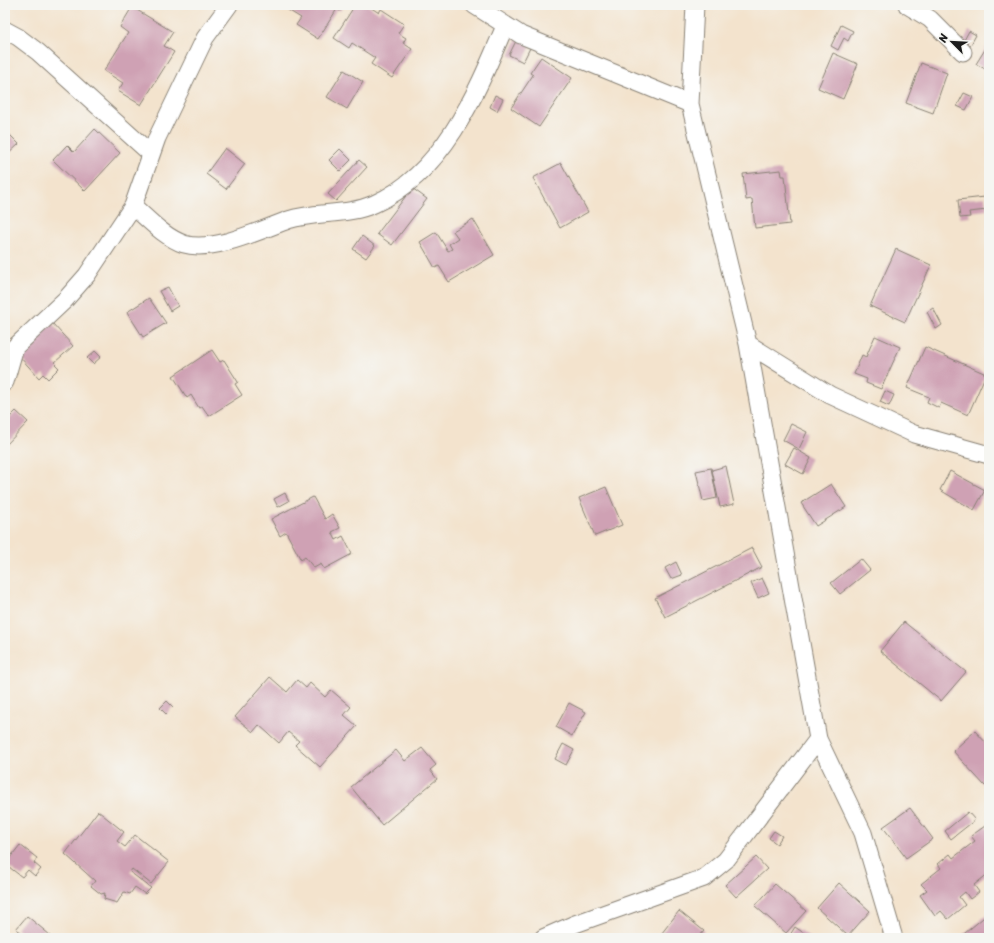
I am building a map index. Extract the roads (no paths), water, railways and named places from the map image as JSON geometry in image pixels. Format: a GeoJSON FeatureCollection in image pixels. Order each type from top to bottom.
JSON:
{"type":"FeatureCollection","features":[{"type":"Feature","properties":{"kind":"street"},"geometry":{"type":"LineString","coordinates":[[5,382],[15,347],[65,300],[87,275],[133,206],[151,154],[205,38],[229,5]]}},
{"type":"Feature","properties":{"kind":"street"},"geometry":{"type":"LineString","coordinates":[[474,5],[521,35],[690,104]]}},
{"type":"Feature","properties":{"kind":"street"},"geometry":{"type":"LineString","coordinates":[[695,5],[690,104],[748,344],[818,739],[863,833],[894,938]]}},
{"type":"Feature","properties":{"kind":"street"},"geometry":{"type":"LineString","coordinates":[[907,5],[930,19],[963,52]]}},
{"type":"Feature","properties":{"kind":"street"},"geometry":{"type":"LineString","coordinates":[[133,206],[160,230],[183,244],[199,246],[227,241],[302,215],[346,211],[373,204],[400,189],[424,168],[447,139],[479,87],[505,26]]}},
{"type":"Feature","properties":{"kind":"street"},"geometry":{"type":"LineString","coordinates":[[5,30],[18,37],[38,52],[151,154]]}},
{"type":"Feature","properties":{"kind":"street"},"geometry":{"type":"LineString","coordinates":[[748,344],[830,395],[914,434],[989,454]]}},
{"type":"Feature","properties":{"kind":"street"},"geometry":{"type":"LineString","coordinates":[[543,938],[575,924],[704,878],[726,860],[818,739]]}}]}
